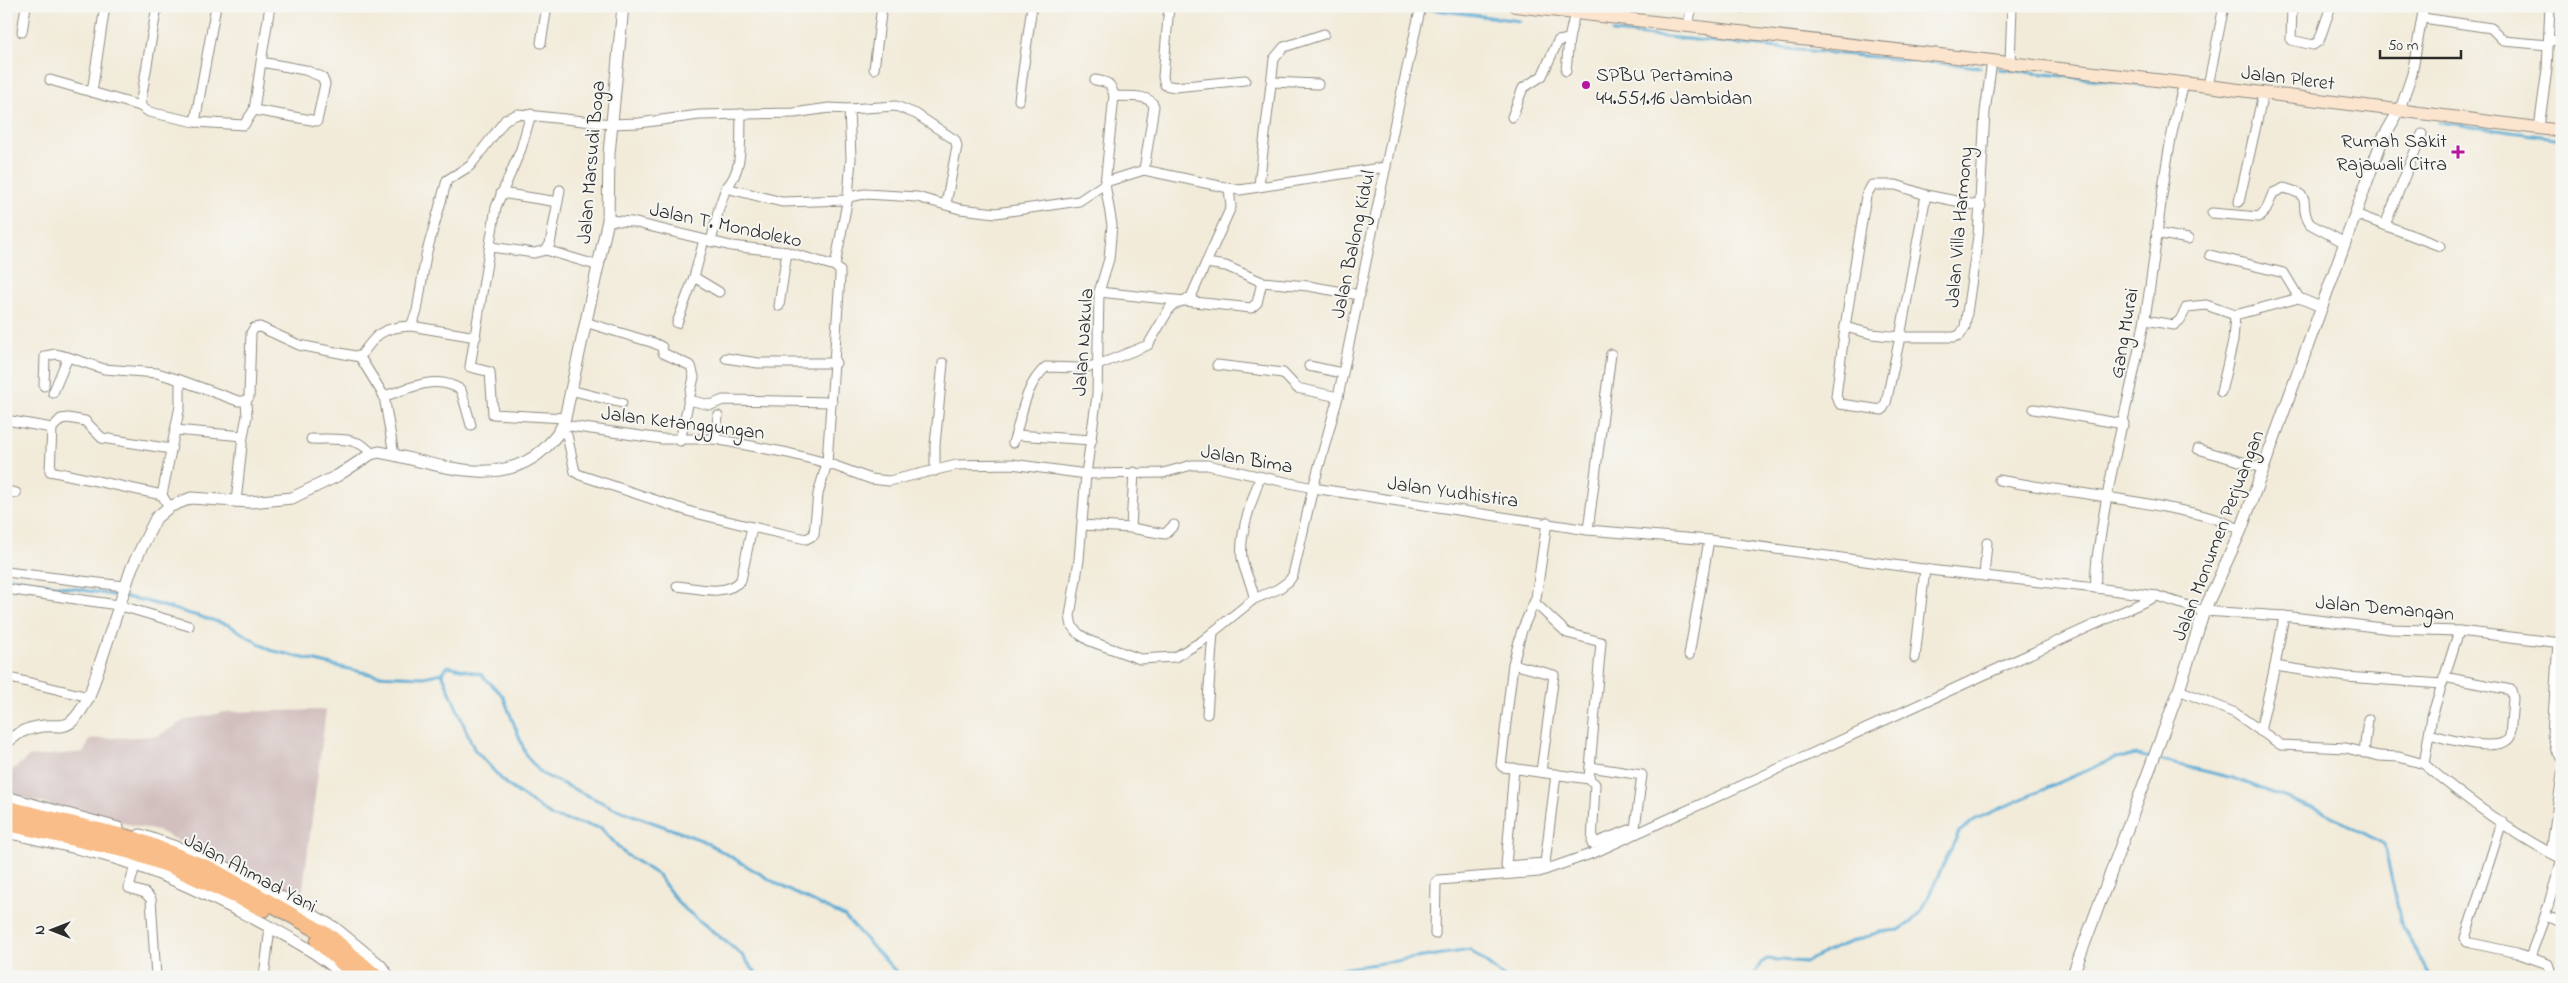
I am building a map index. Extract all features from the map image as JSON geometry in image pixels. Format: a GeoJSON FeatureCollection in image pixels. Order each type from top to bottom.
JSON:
{"type":"FeatureCollection","features":[{"type":"Feature","properties":{"kind":"highway","name":"Jalan Ahmad Yani"},"geometry":{"type":"LineString","coordinates":[[6,808],[134,839],[212,870],[330,937],[376,977]]}},
{"type":"Feature","properties":{"kind":"highway","name":"Jalan Ahmad Yani"},"geometry":{"type":"LineString","coordinates":[[6,822],[129,851],[171,866],[274,914],[322,944],[358,977]]}},
{"type":"Feature","properties":{"kind":"main road","name":"Jalan Pleret"},"geometry":{"type":"LineString","coordinates":[[1515,6],[2208,86],[2562,131]]}},
{"type":"Feature","properties":{"kind":"street"},"geometry":{"type":"LineString","coordinates":[[22,32],[26,6]]}},
{"type":"Feature","properties":{"kind":"street"},"geometry":{"type":"LineString","coordinates":[[92,92],[105,6]]}},
{"type":"Feature","properties":{"kind":"street"},"geometry":{"type":"LineString","coordinates":[[140,106],[157,6]]}},
{"type":"Feature","properties":{"kind":"street"},"geometry":{"type":"LineString","coordinates":[[195,122],[216,6]]}},
{"type":"Feature","properties":{"kind":"street"},"geometry":{"type":"LineString","coordinates":[[50,80],[140,106],[149,112],[195,122],[244,125],[254,110],[270,6]]}},
{"type":"Feature","properties":{"kind":"street"},"geometry":{"type":"LineString","coordinates":[[540,43],[547,6]]}},
{"type":"Feature","properties":{"kind":"street","name":"Jalan Marsudi Boga"},"geometry":{"type":"LineString","coordinates":[[561,427],[588,323],[608,220],[611,124],[623,6]]}},
{"type":"Feature","properties":{"kind":"street"},"geometry":{"type":"LineString","coordinates":[[874,69],[882,6]]}},
{"type":"Feature","properties":{"kind":"street"},"geometry":{"type":"LineString","coordinates":[[1019,100],[1032,6]]}},
{"type":"Feature","properties":{"kind":"street"},"geometry":{"type":"LineString","coordinates":[[1169,6],[1163,77],[1166,85],[1175,88],[1245,80]]}},
{"type":"Feature","properties":{"kind":"street","name":"Jalan Balong Kidul"},"geometry":{"type":"LineString","coordinates":[[1213,632],[1254,599],[1278,589],[1293,575],[1312,488],[1338,397],[1421,6]]}},
{"type":"Feature","properties":{"kind":"street"},"geometry":{"type":"LineString","coordinates":[[1688,26],[1692,6]]}},
{"type":"Feature","properties":{"kind":"street"},"geometry":{"type":"LineString","coordinates":[[1720,6],[1740,8],[1745,6]]}},
{"type":"Feature","properties":{"kind":"street"},"geometry":{"type":"LineString","coordinates":[[2010,63],[2012,6]]}},
{"type":"Feature","properties":{"kind":"street"},"geometry":{"type":"LineString","coordinates":[[2208,86],[2224,6]]}},
{"type":"Feature","properties":{"kind":"street"},"geometry":{"type":"LineString","coordinates":[[2292,6],[2291,40],[2313,45],[2319,41],[2331,6]]}},
{"type":"Feature","properties":{"kind":"street"},"geometry":{"type":"LineString","coordinates":[[2400,109],[2412,74],[2424,6]]}},
{"type":"Feature","properties":{"kind":"street"},"geometry":{"type":"LineString","coordinates":[[2539,128],[2549,42],[2550,6]]}},
{"type":"Feature","properties":{"kind":"street"},"geometry":{"type":"LineString","coordinates":[[1566,71],[1569,39],[1575,12]]}},
{"type":"Feature","properties":{"kind":"street"},"geometry":{"type":"LineString","coordinates":[[2423,18],[2491,28],[2504,41],[2562,41]]}},
{"type":"Feature","properties":{"kind":"street"},"geometry":{"type":"LineString","coordinates":[[1259,185],[1276,54],[1284,47],[1298,41],[1324,34]]}},
{"type":"Feature","properties":{"kind":"street"},"geometry":{"type":"LineString","coordinates":[[1512,117],[1523,88],[1542,76],[1558,41],[1569,39]]}},
{"type":"Feature","properties":{"kind":"street","name":"Jalan Villa Harmony"},"geometry":{"type":"LineString","coordinates":[[1845,327],[1872,334],[1900,337],[1954,337],[1960,335],[1965,327],[1974,277],[1981,206],[1985,112],[1992,61]]}},
{"type":"Feature","properties":{"kind":"street"},"geometry":{"type":"LineString","coordinates":[[254,110],[317,121],[324,84],[324,78],[319,75],[261,62]]}},
{"type":"Feature","properties":{"kind":"street"},"geometry":{"type":"LineString","coordinates":[[1095,80],[1107,81],[1112,85],[1114,96],[1146,98],[1152,102],[1154,106],[1144,170]]}},
{"type":"Feature","properties":{"kind":"street"},"geometry":{"type":"LineString","coordinates":[[1272,82],[1318,84]]}},
{"type":"Feature","properties":{"kind":"street","name":"Gang Murai"},"geometry":{"type":"LineString","coordinates":[[2096,588],[2095,573],[2107,495],[2124,424],[2145,320],[2156,233],[2174,123],[2184,84]]}},
{"type":"Feature","properties":{"kind":"street"},"geometry":{"type":"LineString","coordinates":[[2239,202],[2263,94]]}},
{"type":"Feature","properties":{"kind":"street","name":"Jalan Nakula"},"geometry":{"type":"LineString","coordinates":[[1114,96],[1105,184],[1112,225],[1109,259],[1099,292],[1098,365],[1092,440],[1086,474],[1082,525],[1070,616],[1072,626],[1079,634],[1126,655],[1155,659],[1175,656],[1213,632]]}},
{"type":"Feature","properties":{"kind":"street"},"geometry":{"type":"LineString","coordinates":[[411,326],[417,311],[428,248],[447,180],[470,166],[506,119],[518,114],[611,124],[639,123],[698,115],[794,113],[829,108],[849,109],[896,106],[916,114],[955,140],[957,146],[946,204]]}},
{"type":"Feature","properties":{"kind":"street"},"geometry":{"type":"LineString","coordinates":[[6,742],[27,729],[64,726],[73,723],[89,697],[121,595],[156,518],[169,507],[191,498],[236,502],[292,498],[337,476],[371,454],[379,452],[436,467],[479,472],[519,464],[534,458],[561,427],[567,435],[575,472],[580,475],[691,512],[806,539],[813,537],[818,494],[827,463],[836,363],[840,271],[835,266],[848,198],[852,158],[849,109]]}},
{"type":"Feature","properties":{"kind":"street","name":"Jalan Monumen Perjuangan"},"geometry":{"type":"LineString","coordinates":[[2072,977],[2178,690],[2204,611],[2241,530],[2382,140],[2400,109]]}},
{"type":"Feature","properties":{"kind":"street"},"geometry":{"type":"LineString","coordinates":[[360,357],[373,338],[382,331],[411,326],[476,337],[496,208],[516,162],[531,114]]}},
{"type":"Feature","properties":{"kind":"street"},"geometry":{"type":"LineString","coordinates":[[677,323],[726,188],[735,178],[739,164],[741,114]]}},
{"type":"Feature","properties":{"kind":"street"},"geometry":{"type":"LineString","coordinates":[[2384,225],[2422,134]]}},
{"type":"Feature","properties":{"kind":"street"},"geometry":{"type":"LineString","coordinates":[[726,188],[782,202],[848,198],[865,194],[917,197],[974,211],[996,213],[1079,201],[1105,184],[1144,170],[1240,190],[1259,185],[1386,167]]}},
{"type":"Feature","properties":{"kind":"street"},"geometry":{"type":"LineString","coordinates":[[1926,195],[1885,407],[1877,411],[1843,405],[1837,401],[1836,396],[1845,327],[1868,190],[1872,185],[1879,183],[1896,185],[1926,195],[1981,206]]}},
{"type":"Feature","properties":{"kind":"street"},"geometry":{"type":"LineString","coordinates":[[1092,440],[1015,439],[1023,402],[1040,372],[1046,367],[1080,368],[1098,365],[1148,345],[1171,306],[1185,302],[1195,291],[1231,207],[1229,188]]}},
{"type":"Feature","properties":{"kind":"street"},"geometry":{"type":"LineString","coordinates":[[2212,213],[2259,217],[2266,210],[2273,193],[2284,188],[2302,194],[2305,198],[2307,219],[2310,224],[2345,243]]}},
{"type":"Feature","properties":{"kind":"street"},"geometry":{"type":"LineString","coordinates":[[546,250],[550,244],[560,190]]}},
{"type":"Feature","properties":{"kind":"street"},"geometry":{"type":"LineString","coordinates":[[501,193],[558,202]]}},
{"type":"Feature","properties":{"kind":"street"},"geometry":{"type":"LineString","coordinates":[[2355,214],[2440,246]]}},
{"type":"Feature","properties":{"kind":"street","name":"Jalan T. Mondoleko"},"geometry":{"type":"LineString","coordinates":[[608,220],[632,222],[707,241],[787,252],[835,266]]}},
{"type":"Feature","properties":{"kind":"street"},"geometry":{"type":"LineString","coordinates":[[2156,233],[2188,239]]}},
{"type":"Feature","properties":{"kind":"street"},"geometry":{"type":"LineString","coordinates":[[491,247],[534,253],[546,250],[599,266]]}},
{"type":"Feature","properties":{"kind":"street"},"geometry":{"type":"LineString","coordinates":[[779,306],[787,252]]}},
{"type":"Feature","properties":{"kind":"street"},"geometry":{"type":"LineString","coordinates":[[2210,255],[2284,273],[2299,298],[2321,307]]}},
{"type":"Feature","properties":{"kind":"street"},"geometry":{"type":"LineString","coordinates":[[1206,263],[1226,266],[1262,282],[1308,286],[1360,295]]}},
{"type":"Feature","properties":{"kind":"street"},"geometry":{"type":"LineString","coordinates":[[694,277],[719,292]]}},
{"type":"Feature","properties":{"kind":"street"},"geometry":{"type":"LineString","coordinates":[[1099,292],[1250,308],[1257,303],[1262,282]]}},
{"type":"Feature","properties":{"kind":"street"},"geometry":{"type":"LineString","coordinates":[[2145,320],[2174,325],[2180,320],[2187,307],[2206,305],[2235,315],[2299,298]]}},
{"type":"Feature","properties":{"kind":"street"},"geometry":{"type":"LineString","coordinates":[[2221,392],[2233,341],[2235,315]]}},
{"type":"Feature","properties":{"kind":"street"},"geometry":{"type":"LineString","coordinates":[[588,323],[654,343],[662,347],[663,353],[668,357],[690,364],[694,377],[680,441]]}},
{"type":"Feature","properties":{"kind":"street"},"geometry":{"type":"LineString","coordinates":[[236,502],[247,416],[246,401],[249,397],[251,333],[254,328],[260,327],[300,345],[360,357],[384,396],[394,455]]}},
{"type":"Feature","properties":{"kind":"street","name":"Jalan Ketanggungan"},"geometry":{"type":"LineString","coordinates":[[476,337],[470,367],[490,372],[493,414],[561,427],[680,441],[715,439],[788,453],[827,463],[871,479],[889,481],[936,471]]}},
{"type":"Feature","properties":{"kind":"street"},"geometry":{"type":"LineString","coordinates":[[44,386],[45,356],[56,354],[104,369],[157,373],[238,401],[246,401]]}},
{"type":"Feature","properties":{"kind":"street"},"geometry":{"type":"LineString","coordinates":[[1588,530],[1611,354]]}},
{"type":"Feature","properties":{"kind":"street"},"geometry":{"type":"LineString","coordinates":[[53,392],[68,357]]}},
{"type":"Feature","properties":{"kind":"street"},"geometry":{"type":"LineString","coordinates":[[726,358],[758,363],[836,363]]}},
{"type":"Feature","properties":{"kind":"street"},"geometry":{"type":"LineString","coordinates":[[936,471],[935,445],[943,363]]}},
{"type":"Feature","properties":{"kind":"street"},"geometry":{"type":"LineString","coordinates":[[1217,365],[1283,373],[1297,388],[1338,397]]}},
{"type":"Feature","properties":{"kind":"street"},"geometry":{"type":"LineString","coordinates":[[1309,366],[1342,373]]}},
{"type":"Feature","properties":{"kind":"street"},"geometry":{"type":"LineString","coordinates":[[169,507],[162,495],[180,406],[180,380]]}},
{"type":"Feature","properties":{"kind":"street"},"geometry":{"type":"LineString","coordinates":[[384,396],[424,382],[452,384],[461,390],[471,425]]}},
{"type":"Feature","properties":{"kind":"street"},"geometry":{"type":"LineString","coordinates":[[570,390],[622,403]]}},
{"type":"Feature","properties":{"kind":"street"},"geometry":{"type":"LineString","coordinates":[[688,400],[711,405],[722,400],[832,402]]}},
{"type":"Feature","properties":{"kind":"street"},"geometry":{"type":"LineString","coordinates":[[2034,409],[2124,424]]}},
{"type":"Feature","properties":{"kind":"street"},"geometry":{"type":"LineString","coordinates":[[715,439],[718,416]]}},
{"type":"Feature","properties":{"kind":"street"},"geometry":{"type":"LineString","coordinates":[[162,495],[50,471],[52,428],[60,419],[81,420],[102,438],[171,449]]}},
{"type":"Feature","properties":{"kind":"street"},"geometry":{"type":"LineString","coordinates":[[6,420],[52,428]]}},
{"type":"Feature","properties":{"kind":"street"},"geometry":{"type":"LineString","coordinates":[[175,430],[243,436]]}},
{"type":"Feature","properties":{"kind":"street"},"geometry":{"type":"LineString","coordinates":[[311,439],[360,443],[371,454]]}},
{"type":"Feature","properties":{"kind":"street"},"geometry":{"type":"LineString","coordinates":[[2198,450],[2263,468]]}},
{"type":"Feature","properties":{"kind":"street","name":"Jalan Bima"},"geometry":{"type":"LineString","coordinates":[[936,471],[957,465],[1012,464],[1086,474],[1163,473],[1192,465],[1207,465],[1312,488]]}},
{"type":"Feature","properties":{"kind":"street"},"geometry":{"type":"LineString","coordinates":[[1131,528],[1134,472]]}},
{"type":"Feature","properties":{"kind":"street"},"geometry":{"type":"LineString","coordinates":[[1254,599],[1253,584],[1245,573],[1242,543],[1260,477]]}},
{"type":"Feature","properties":{"kind":"street"},"geometry":{"type":"LineString","coordinates":[[1999,480],[2090,495],[2107,495],[2203,515],[2228,523],[2241,530]]}},
{"type":"Feature","properties":{"kind":"street","name":"Jalan Yudhistira"},"geometry":{"type":"LineString","coordinates":[[1312,488],[1547,522],[1588,530],[1709,540],[1925,569]]}},
{"type":"Feature","properties":{"kind":"street"},"geometry":{"type":"LineString","coordinates":[[1547,522],[1535,604],[1522,630],[1513,664],[1501,765],[1503,767],[1589,779],[1595,784],[1592,844],[1635,828],[1642,775],[1590,767]]}},
{"type":"Feature","properties":{"kind":"street"},"geometry":{"type":"LineString","coordinates":[[1082,525],[1131,528],[1165,534],[1174,524]]}},
{"type":"Feature","properties":{"kind":"street"},"geometry":{"type":"LineString","coordinates":[[677,586],[717,590],[736,586],[741,580],[752,527]]}},
{"type":"Feature","properties":{"kind":"street"},"geometry":{"type":"LineString","coordinates":[[1689,655],[1709,540]]}},
{"type":"Feature","properties":{"kind":"street"},"geometry":{"type":"LineString","coordinates":[[1984,576],[1987,543]]}},
{"type":"Feature","properties":{"kind":"street"},"geometry":{"type":"LineString","coordinates":[[1915,658],[1925,569]]}},
{"type":"Feature","properties":{"kind":"street","name":"Jalan Demangan"},"geometry":{"type":"LineString","coordinates":[[1925,569],[2163,594],[2204,611],[2284,616],[2391,629],[2459,631],[2560,642]]}},
{"type":"Feature","properties":{"kind":"street"},"geometry":{"type":"LineString","coordinates":[[6,572],[121,595],[189,626]]}},
{"type":"Feature","properties":{"kind":"street"},"geometry":{"type":"LineString","coordinates":[[6,589],[121,595]]}},
{"type":"Feature","properties":{"kind":"street"},"geometry":{"type":"LineString","coordinates":[[1435,934],[1436,882],[1439,880],[1539,872],[1596,852],[2163,594]]}},
{"type":"Feature","properties":{"kind":"street"},"geometry":{"type":"LineString","coordinates":[[1535,604],[1567,633],[1601,642],[1589,779]]}},
{"type":"Feature","properties":{"kind":"street"},"geometry":{"type":"LineString","coordinates":[[2260,731],[2284,616]]}},
{"type":"Feature","properties":{"kind":"street"},"geometry":{"type":"LineString","coordinates":[[2424,764],[2432,716],[2459,631]]}},
{"type":"Feature","properties":{"kind":"street"},"geometry":{"type":"LineString","coordinates":[[1207,714],[1213,632]]}},
{"type":"Feature","properties":{"kind":"street"},"geometry":{"type":"LineString","coordinates":[[2560,642],[2552,734],[2556,750],[2562,758]]}},
{"type":"Feature","properties":{"kind":"street"},"geometry":{"type":"LineString","coordinates":[[1513,664],[1554,675],[1541,772]]}},
{"type":"Feature","properties":{"kind":"street"},"geometry":{"type":"LineString","coordinates":[[2275,666],[2346,677],[2443,680],[2511,690],[2513,703],[2508,742],[2502,745],[2468,743],[2430,734]]}},
{"type":"Feature","properties":{"kind":"street"},"geometry":{"type":"LineString","coordinates":[[6,677],[89,697]]}},
{"type":"Feature","properties":{"kind":"street"},"geometry":{"type":"LineString","coordinates":[[2178,690],[2236,713],[2281,744],[2346,748],[2364,753],[2399,757],[2424,764],[2472,804],[2502,822],[2525,839],[2562,859],[2545,916],[2530,957]]}},
{"type":"Feature","properties":{"kind":"street"},"geometry":{"type":"LineString","coordinates":[[2364,753],[2368,719]]}},
{"type":"Feature","properties":{"kind":"street"},"geometry":{"type":"LineString","coordinates":[[1514,768],[1506,866],[1545,863],[1556,774]]}},
{"type":"Feature","properties":{"kind":"street"},"geometry":{"type":"LineString","coordinates":[[2551,853],[2562,774]]}},
{"type":"Feature","properties":{"kind":"street"},"geometry":{"type":"LineString","coordinates":[[6,797],[135,833],[211,859],[335,928],[373,958],[389,977]]}},
{"type":"Feature","properties":{"kind":"street"},"geometry":{"type":"LineString","coordinates":[[2502,822],[2465,938],[2467,942],[2530,957],[2548,964],[2550,970],[2548,977]]}},
{"type":"Feature","properties":{"kind":"street"},"geometry":{"type":"LineString","coordinates":[[6,832],[135,865],[201,890],[317,954],[346,977]]}},
{"type":"Feature","properties":{"kind":"street"},"geometry":{"type":"LineString","coordinates":[[135,865],[129,888],[145,893],[151,899],[156,977]]}},
{"type":"Feature","properties":{"kind":"street"},"geometry":{"type":"LineString","coordinates":[[2545,916],[2562,922]]}},
{"type":"Feature","properties":{"kind":"street"},"geometry":{"type":"LineString","coordinates":[[264,977],[270,927]]}},
{"type":"Feature","properties":{"kind":"shaded area"},"geometry":{"type":"Polygon","coordinates":[[[326,710],[301,904],[161,832],[6,794],[6,771],[11,771],[29,757],[84,752],[90,739],[158,736],[183,721],[225,712],[326,710]]]}},
{"type":"Feature","properties":{"kind":"waterway"},"geometry":{"type":"LineString","coordinates":[[1428,9],[1520,21]]}},
{"type":"Feature","properties":{"kind":"waterway"},"geometry":{"type":"LineString","coordinates":[[1613,32],[1980,67]]}},
{"type":"Feature","properties":{"kind":"waterway"},"geometry":{"type":"LineString","coordinates":[[1999,69],[2145,85]]}},
{"type":"Feature","properties":{"kind":"waterway"},"geometry":{"type":"LineString","coordinates":[[2439,122],[2562,139]]}},
{"type":"Feature","properties":{"kind":"waterway"},"geometry":{"type":"LineString","coordinates":[[6,577],[142,600],[229,625],[270,650],[374,675],[424,677],[442,673],[448,666],[481,674],[503,696],[527,757],[542,774],[616,809],[704,841],[786,889],[844,916],[901,977]]}},
{"type":"Feature","properties":{"kind":"waterway"},"geometry":{"type":"LineString","coordinates":[[442,673],[474,749],[506,784],[553,817],[601,828],[625,854],[658,875],[680,905],[741,954],[759,977]]}},
{"type":"Feature","properties":{"kind":"waterway"},"geometry":{"type":"LineString","coordinates":[[1752,977],[1761,963],[1767,959],[1805,962],[1837,947],[1879,932],[1899,930],[1911,922],[1922,910],[1959,832],[1976,819],[2115,758],[2138,755],[2233,778],[2324,812],[2384,844],[2402,927],[2431,977]]}},
{"type":"Feature","properties":{"kind":"waterway"},"geometry":{"type":"LineString","coordinates":[[1287,977],[1470,950],[1504,977]]}},
{"type":"Feature","properties":{"kind":"place","name":"SPBU Pertamina 44.551.16 Jambidan"},"geometry":{"type":"Point","coordinates":[1586,85]}},
{"type":"Feature","properties":{"kind":"place","name":"Rumah Sakit Rajawali Citra"},"geometry":{"type":"Point","coordinates":[2458,152]}}]}
